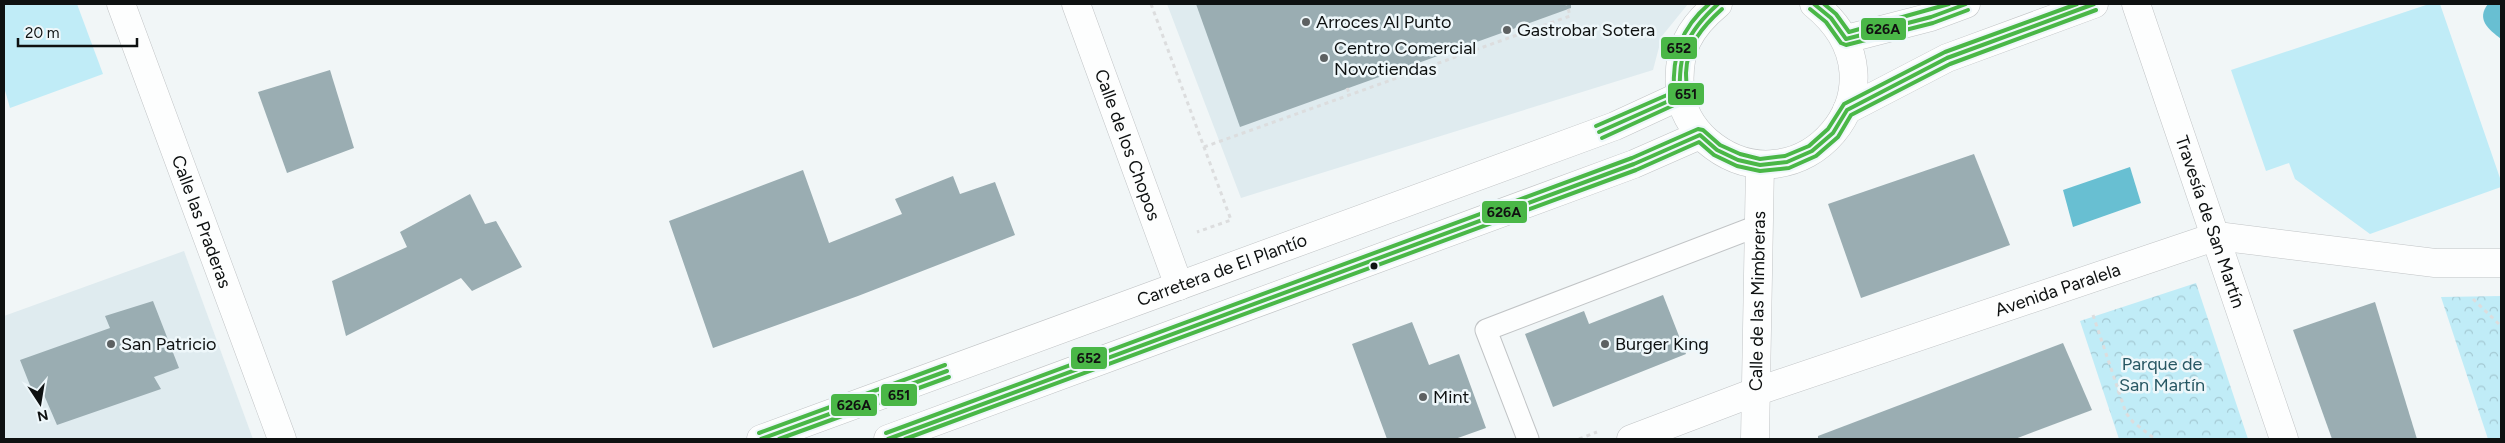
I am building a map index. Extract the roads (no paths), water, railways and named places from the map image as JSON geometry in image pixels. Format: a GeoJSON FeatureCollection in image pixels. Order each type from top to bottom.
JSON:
{"type":"FeatureCollection","features":[{"type":"Feature","properties":{"kind":"street","name":"Calle las Praderas"},"geometry":{"type":"LineString","coordinates":[[121,4],[282,439]]}},
{"type":"Feature","properties":{"kind":"street","name":"Calle de los Chopos"},"geometry":{"type":"LineString","coordinates":[[1076,4],[1162,245],[1179,286]]}},
{"type":"Feature","properties":{"kind":"street"},"geometry":{"type":"LineString","coordinates":[[1718,4],[1700,19],[1685,42],[1678,69],[1680,96],[1688,117],[1700,135],[1717,150],[1760,164],[1787,162],[1812,151],[1833,134],[1847,110],[1853,87],[1853,71],[1846,39],[1831,18],[1814,4]]}},
{"type":"Feature","properties":{"kind":"street"},"geometry":{"type":"LineString","coordinates":[[1846,39],[1931,17],[1966,4]]}},
{"type":"Feature","properties":{"kind":"street"},"geometry":{"type":"LineString","coordinates":[[1847,110],[1947,58],[2094,4]]}},
{"type":"Feature","properties":{"kind":"street","name":"Travesía de San Martín"},"geometry":{"type":"LineString","coordinates":[[2136,4],[2284,439]]}},
{"type":"Feature","properties":{"kind":"street","name":"Carretera de El Plantío"},"geometry":{"type":"LineString","coordinates":[[761,439],[1615,126],[1680,96]]}},
{"type":"Feature","properties":{"kind":"street"},"geometry":{"type":"LineString","coordinates":[[888,439],[1634,164],[1700,135]]}},
{"type":"Feature","properties":{"kind":"street","name":"Calle de las Mimbreras"},"geometry":{"type":"LineString","coordinates":[[1755,439],[1755,392],[1758,373],[1760,164]]}},
{"type":"Feature","properties":{"kind":"street","name":"Avenida Paralela"},"geometry":{"type":"LineString","coordinates":[[1631,439],[1755,392],[2216,236],[2435,263],[2501,263]]}},
{"type":"Feature","properties":{"kind":"lane"},"geometry":{"type":"LineString","coordinates":[[1528,439],[1486,330],[1760,225]]}},
{"type":"Feature","properties":{"kind":"water"},"geometry":{"type":"Polygon","coordinates":[[[2488,4],[2501,4],[2501,39],[2488,27],[2483,19],[2483,14],[2488,4]]]}},
{"type":"Feature","properties":{"kind":"water"},"geometry":{"type":"Polygon","coordinates":[[[2130,167],[2141,203],[2073,227],[2063,190],[2130,167]]]}},
{"type":"Feature","properties":{"kind":"place","name":"Arroces Al Punto"},"geometry":{"type":"Point","coordinates":[1306,22]}},
{"type":"Feature","properties":{"kind":"place","name":"Gastrobar Sotera"},"geometry":{"type":"Point","coordinates":[1507,30]}},
{"type":"Feature","properties":{"kind":"place","name":"Centro Comercial Novotiendas"},"geometry":{"type":"Point","coordinates":[1324,58]}},
{"type":"Feature","properties":{"kind":"place","name":"San Patricio"},"geometry":{"type":"Point","coordinates":[111,344]}},
{"type":"Feature","properties":{"kind":"place","name":"Burger King"},"geometry":{"type":"Point","coordinates":[1605,344]}},
{"type":"Feature","properties":{"kind":"place","name":"Mint"},"geometry":{"type":"Point","coordinates":[1423,397]}},
{"type":"Feature","properties":{"kind":"park label","name":"Parque de San Martín"},"geometry":{"type":"Point","coordinates":[2162,374]}}]}
